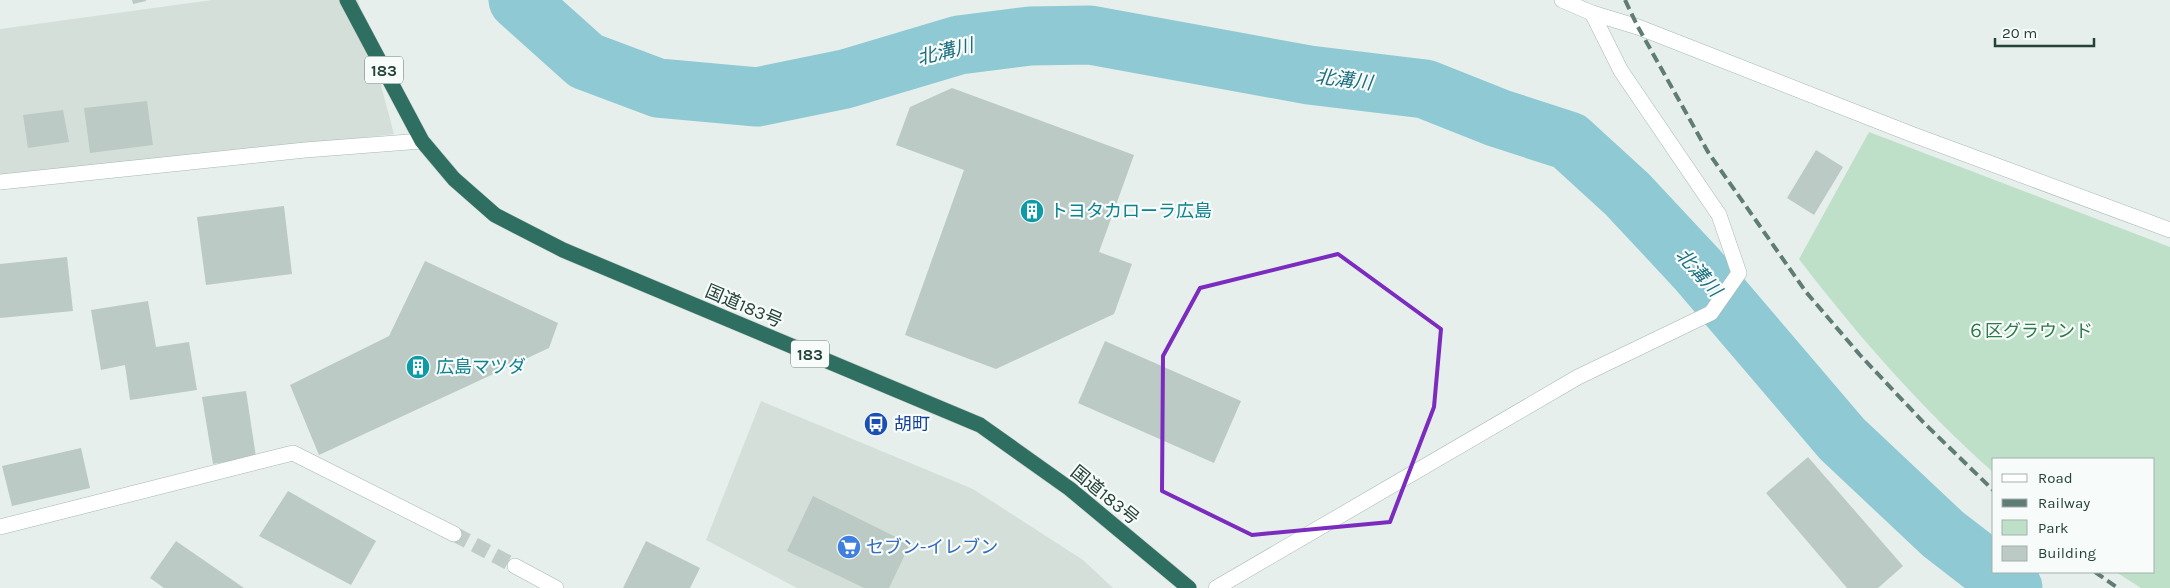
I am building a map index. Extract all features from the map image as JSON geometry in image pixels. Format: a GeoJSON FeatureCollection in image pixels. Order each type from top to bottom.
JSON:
{"type":"FeatureCollection","features":[{"type":"Feature","properties":{"kind":"highway","name":"国道183号"},"geometry":{"type":"LineString","coordinates":[[347,0],[422,141],[454,179],[495,215],[563,250],[980,425],[1070,489],[1188,588]]}},
{"type":"Feature","properties":{"kind":"street"},"geometry":{"type":"LineString","coordinates":[[1562,0],[1579,3],[1592,13],[1638,27],[1911,134],[2170,230]]}},
{"type":"Feature","properties":{"kind":"street"},"geometry":{"type":"LineString","coordinates":[[1216,588],[1578,377],[1711,313],[1739,273],[1719,215],[1621,71],[1592,13]]}},
{"type":"Feature","properties":{"kind":"street"},"geometry":{"type":"LineString","coordinates":[[0,182],[305,150],[422,141]]}},
{"type":"Feature","properties":{"kind":"street"},"geometry":{"type":"LineString","coordinates":[[0,527],[294,453],[454,534]]}},
{"type":"Feature","properties":{"kind":"street"},"geometry":{"type":"LineString","coordinates":[[515,566],[556,588]]}},
{"type":"Feature","properties":{"kind":"highlighted area"},"geometry":{"type":"Polygon","coordinates":[[[1338,254],[1441,329],[1434,407],[1390,522],[1252,535],[1162,491],[1163,356],[1200,288],[1338,254]]]}},
{"type":"Feature","properties":{"kind":"shaded area"},"geometry":{"type":"Polygon","coordinates":[[[212,0],[358,0],[394,134],[0,180],[0,29],[212,0]]]}},
{"type":"Feature","properties":{"kind":"shaded area"},"geometry":{"type":"Polygon","coordinates":[[[761,401],[973,489],[1083,560],[1113,588],[797,588],[706,540],[761,401]]]}},
{"type":"Feature","properties":{"kind":"green space","name":"６区グラウンド"},"geometry":{"type":"Polygon","coordinates":[[[1869,132],[2170,247],[2170,588],[2141,588],[2118,573],[2155,573],[2155,458],[1992,458],[1992,471],[1941,423],[1891,370],[1844,316],[1799,259],[1869,132]]]}},
{"type":"Feature","properties":{"kind":"building"},"geometry":{"type":"Polygon","coordinates":[[[132,0],[146,0],[146,1],[133,4],[132,0]]]}},
{"type":"Feature","properties":{"kind":"building","name":"トヨタカローラ広島"},"geometry":{"type":"Polygon","coordinates":[[[952,88],[1134,155],[1099,252],[1132,264],[1114,314],[996,369],[905,335],[964,170],[896,145],[910,107],[952,88]]]}},
{"type":"Feature","properties":{"kind":"building"},"geometry":{"type":"Polygon","coordinates":[[[147,101],[153,145],[90,153],[84,108],[147,101]]]}},
{"type":"Feature","properties":{"kind":"building"},"geometry":{"type":"Polygon","coordinates":[[[63,110],[69,142],[28,148],[23,115],[63,110]]]}},
{"type":"Feature","properties":{"kind":"building"},"geometry":{"type":"Polygon","coordinates":[[[1816,150],[1843,167],[1814,215],[1787,198],[1816,150]]]}},
{"type":"Feature","properties":{"kind":"building"},"geometry":{"type":"Polygon","coordinates":[[[284,206],[292,274],[206,285],[197,217],[284,206]]]}},
{"type":"Feature","properties":{"kind":"building"},"geometry":{"type":"Polygon","coordinates":[[[67,257],[73,311],[0,318],[0,264],[67,257]]]}},
{"type":"Feature","properties":{"kind":"building","name":"広島マツダ"},"geometry":{"type":"Polygon","coordinates":[[[425,261],[558,323],[549,348],[319,455],[290,385],[389,336],[425,261]]]}},
{"type":"Feature","properties":{"kind":"building"},"geometry":{"type":"Polygon","coordinates":[[[148,301],[156,347],[189,342],[197,390],[130,400],[125,365],[101,370],[91,310],[148,301]]]}},
{"type":"Feature","properties":{"kind":"building"},"geometry":{"type":"Polygon","coordinates":[[[1105,341],[1241,401],[1214,463],[1078,403],[1105,341]]]}},
{"type":"Feature","properties":{"kind":"building"},"geometry":{"type":"Polygon","coordinates":[[[246,391],[256,457],[213,464],[202,397],[246,391]]]}},
{"type":"Feature","properties":{"kind":"building"},"geometry":{"type":"Polygon","coordinates":[[[81,448],[90,488],[12,506],[2,466],[81,448]]]}},
{"type":"Feature","properties":{"kind":"building"},"geometry":{"type":"Polygon","coordinates":[[[1808,457],[1903,566],[1878,588],[1847,588],[1766,493],[1808,457]]]}},
{"type":"Feature","properties":{"kind":"building"},"geometry":{"type":"Polygon","coordinates":[[[288,491],[376,541],[351,585],[259,536],[288,491]]]}},
{"type":"Feature","properties":{"kind":"building"},"geometry":{"type":"Polygon","coordinates":[[[813,496],[910,544],[889,588],[864,588],[787,551],[813,496]]]}},
{"type":"Feature","properties":{"kind":"building"},"geometry":{"type":"Polygon","coordinates":[[[176,541],[244,588],[164,588],[150,578],[176,541]]]}},
{"type":"Feature","properties":{"kind":"building"},"geometry":{"type":"Polygon","coordinates":[[[646,541],[700,568],[690,588],[623,588],[646,541]]]}},
{"type":"Feature","properties":{"kind":"waterway","name":"北溝川"},"geometry":{"type":"LineString","coordinates":[[518,0],[586,61],[658,88],[757,97],[845,79],[959,45],[1030,36],[1090,35],[1309,75],[1425,89],[1498,118],[1569,141],[1627,194],[1697,269],[1842,439],[1943,534],[1992,572]]}},
{"type":"Feature","properties":{"kind":"waterway","name":"北溝川"},"geometry":{"type":"LineString","coordinates":[[1994,573],[2013,588]]}},
{"type":"Feature","properties":{"kind":"tunnel"},"geometry":{"type":"LineString","coordinates":[[454,534],[515,566]]}},
{"type":"Feature","properties":{"kind":"railway"},"geometry":{"type":"LineString","coordinates":[[1625,0],[1638,27],[1708,152],[1806,292],[1860,355],[1924,423],[1992,489]]}},
{"type":"Feature","properties":{"kind":"railway"},"geometry":{"type":"LineString","coordinates":[[2096,573],[2118,588]]}},
{"type":"Feature","properties":{"kind":"place","name":"トヨタカローラ広島"},"geometry":{"type":"Point","coordinates":[1032,211]}},
{"type":"Feature","properties":{"kind":"place","name":"広島マツダ"},"geometry":{"type":"Point","coordinates":[418,367]}},
{"type":"Feature","properties":{"kind":"place","name":"胡町"},"geometry":{"type":"Point","coordinates":[876,424]}},
{"type":"Feature","properties":{"kind":"place","name":"セブン-イレブン"},"geometry":{"type":"Point","coordinates":[849,547]}}]}
